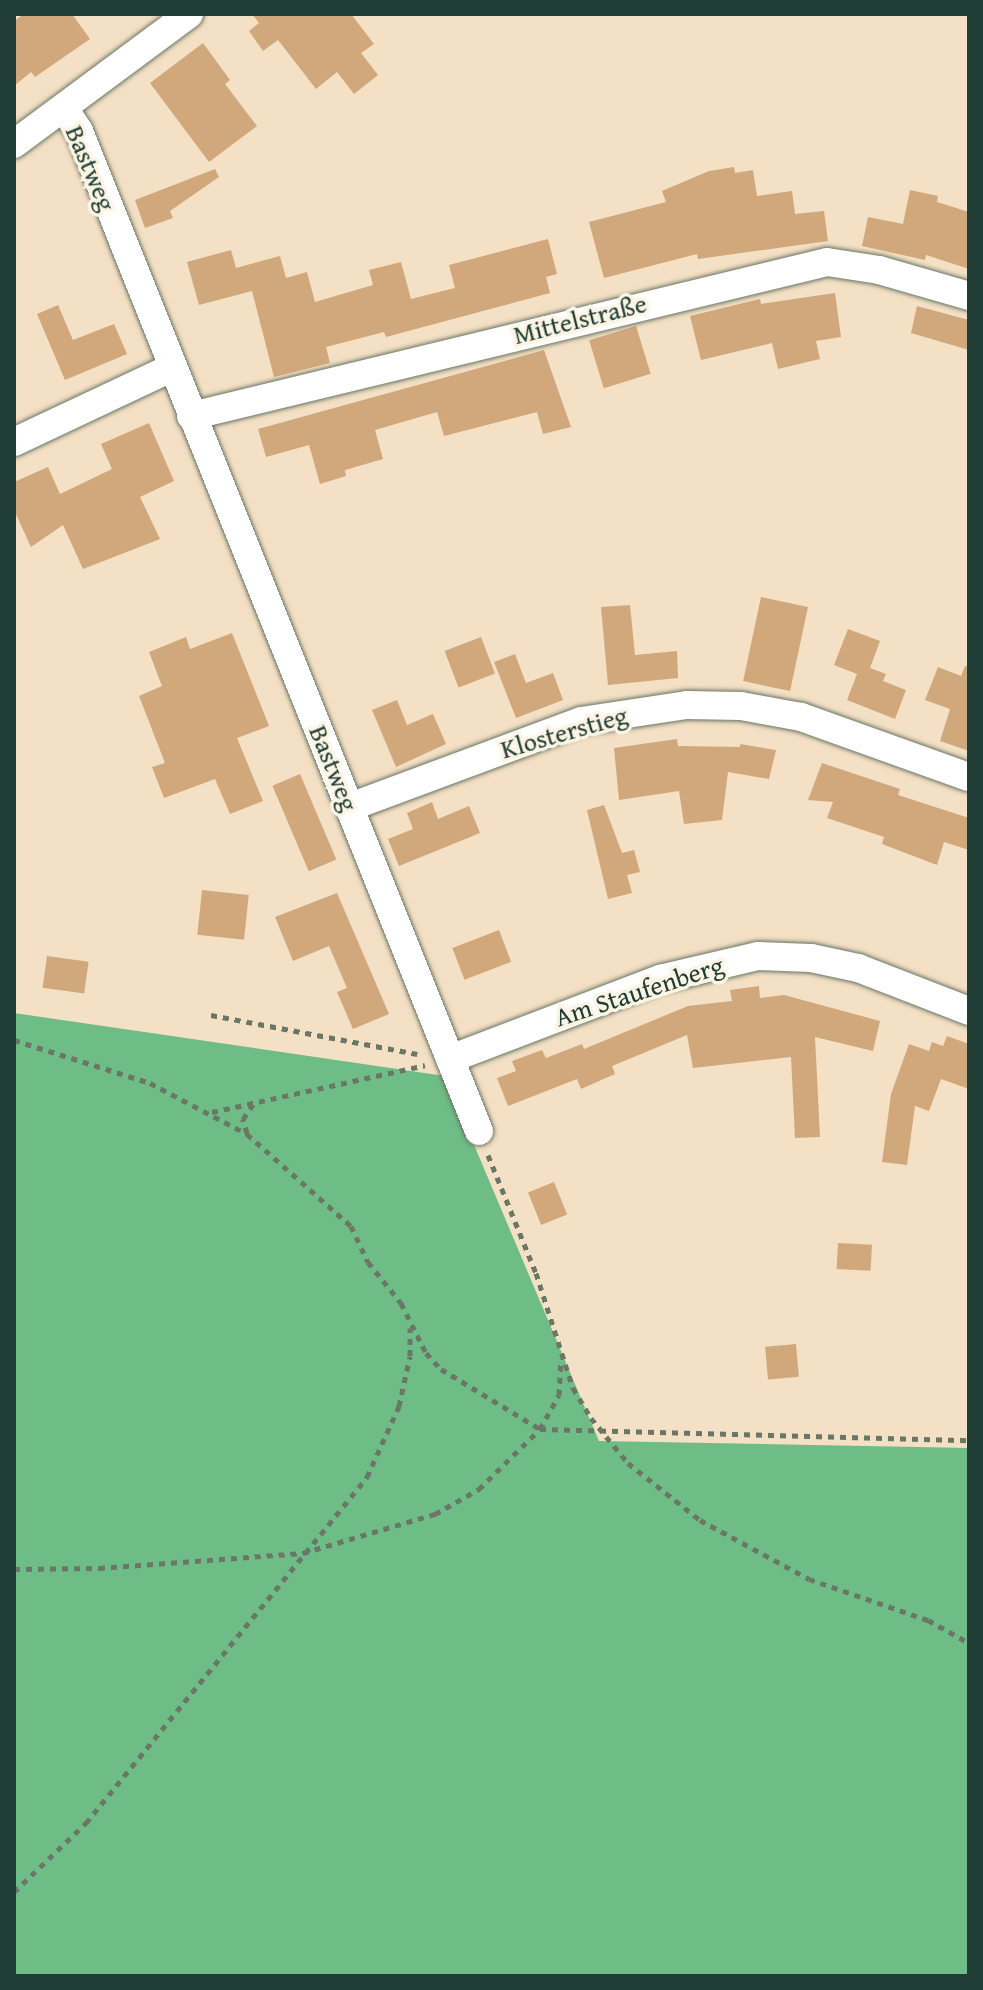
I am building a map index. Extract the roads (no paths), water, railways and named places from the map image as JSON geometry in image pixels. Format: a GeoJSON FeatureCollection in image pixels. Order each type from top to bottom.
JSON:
{"type":"FeatureCollection","features":[{"type":"Feature","properties":{"kind":"street"},"geometry":{"type":"LineString","coordinates":[[14,144],[189,14]]}},
{"type":"Feature","properties":{"kind":"street","name":"Bastweg"},"geometry":{"type":"LineString","coordinates":[[64,108],[79,131],[171,368],[479,1131]]}},
{"type":"Feature","properties":{"kind":"street","name":"Mittelstraße"},"geometry":{"type":"LineString","coordinates":[[191,416],[827,262],[879,270],[969,296]]}},
{"type":"Feature","properties":{"kind":"street"},"geometry":{"type":"LineString","coordinates":[[14,442],[171,368]]}},
{"type":"Feature","properties":{"kind":"street","name":"Klosterstieg"},"geometry":{"type":"LineString","coordinates":[[350,807],[581,721],[687,705],[741,706],[801,717],[969,777]]}},
{"type":"Feature","properties":{"kind":"street","name":"Am Staufenberg"},"geometry":{"type":"LineString","coordinates":[[450,1059],[660,979],[758,956],[811,958],[858,968],[969,1011]]}}]}
